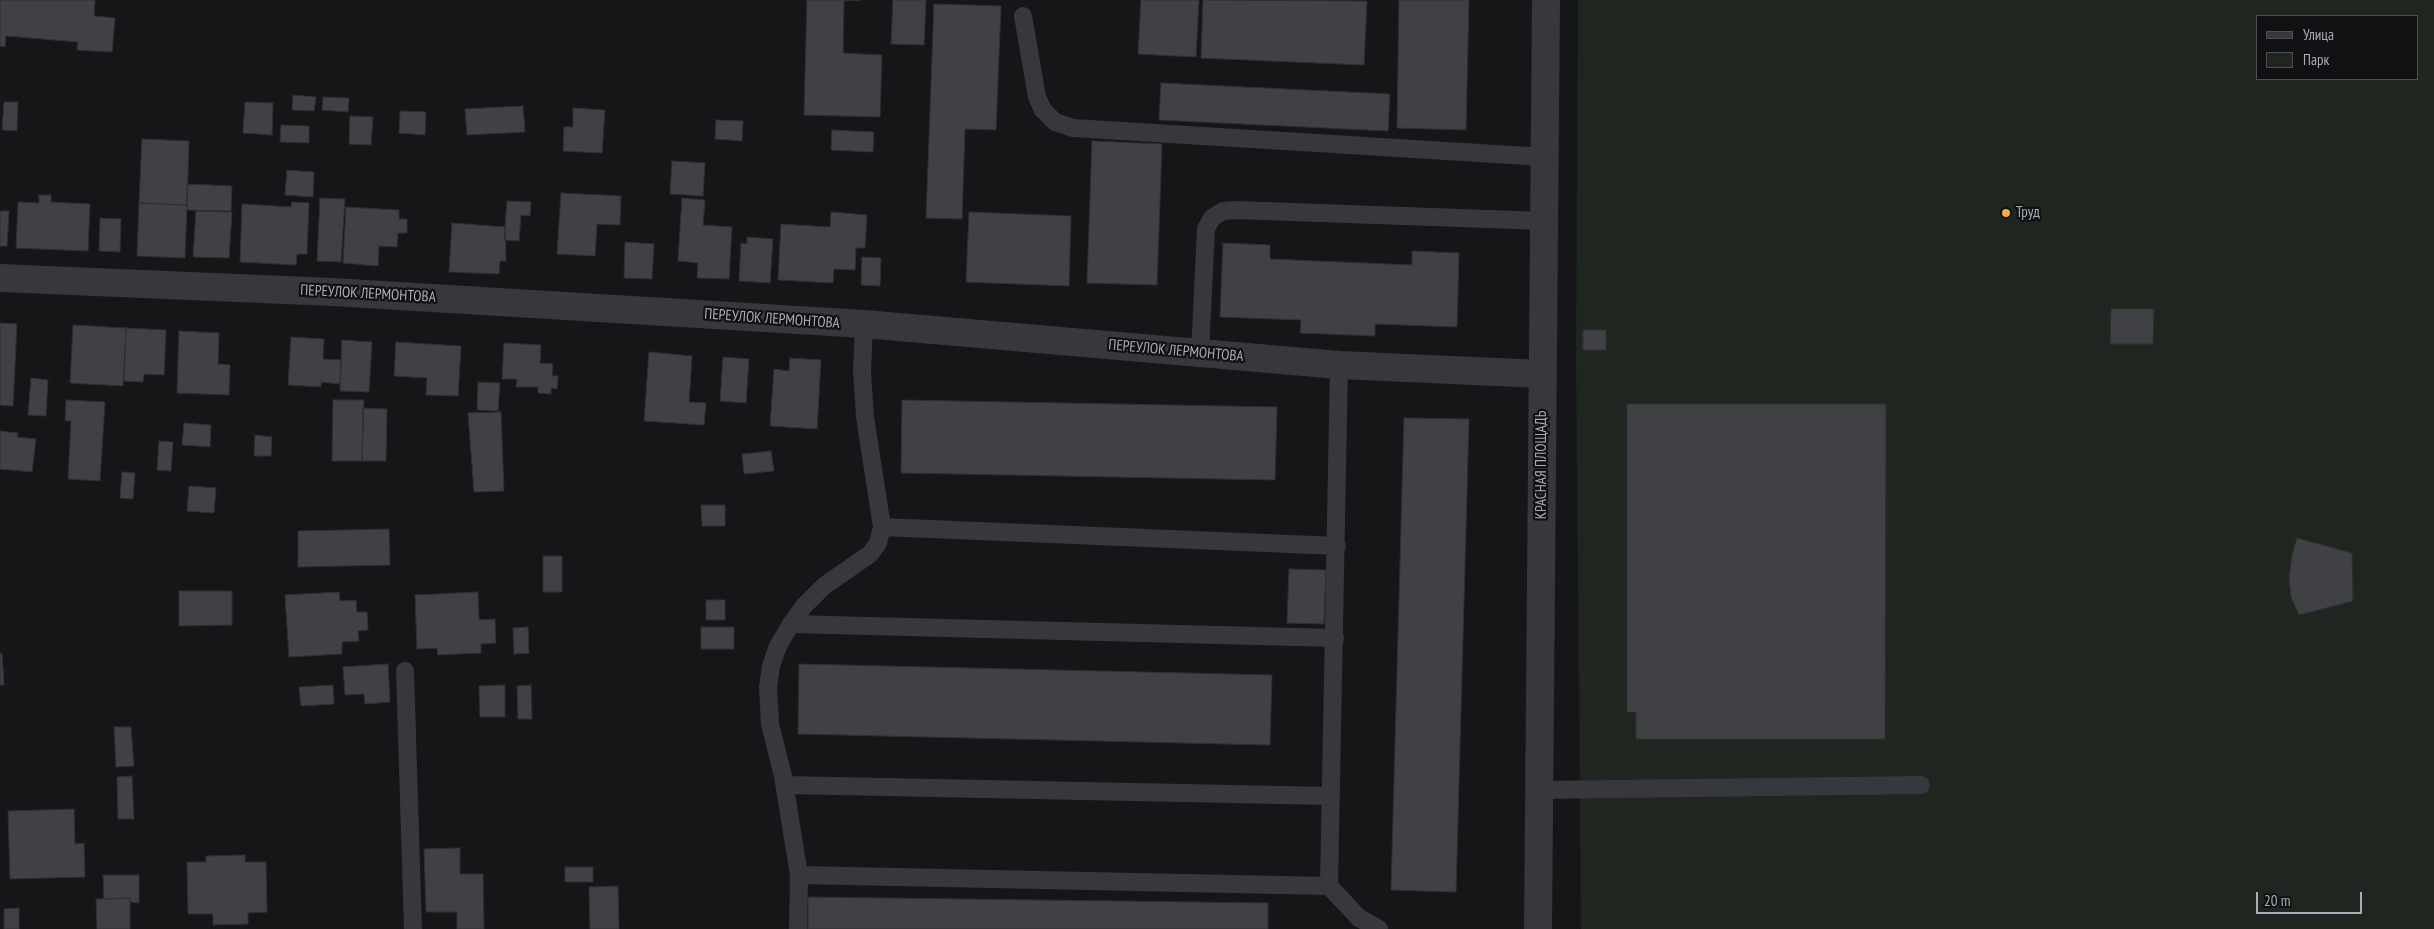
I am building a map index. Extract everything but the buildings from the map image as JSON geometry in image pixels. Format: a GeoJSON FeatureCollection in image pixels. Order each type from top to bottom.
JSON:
{"type":"FeatureCollection","features":[{"type":"Feature","properties":{"kind":"street","name":"КРАСНАЯ ПЛОЩАДЬ"},"geometry":{"type":"LineString","coordinates":[[1538,929],[1541,790],[1546,0]]}},
{"type":"Feature","properties":{"kind":"street","name":"ПЕРЕУЛОК ЛЕРМОНТОВА"},"geometry":{"type":"LineString","coordinates":[[0,278],[332,292],[864,324],[1339,365],[1543,374]]}},
{"type":"Feature","properties":{"kind":"lane"},"geometry":{"type":"LineString","coordinates":[[1023,16],[1037,97],[1043,110],[1055,122],[1073,128],[1544,157]]}},
{"type":"Feature","properties":{"kind":"lane"},"geometry":{"type":"LineString","coordinates":[[1200,353],[1206,229],[1212,218],[1223,211],[1544,221]]}},
{"type":"Feature","properties":{"kind":"lane"},"geometry":{"type":"LineString","coordinates":[[798,929],[799,875],[785,785],[770,724],[768,687],[771,666],[778,646],[791,624],[824,586],[870,554],[878,543],[882,526],[865,417],[862,371],[864,324]]}},
{"type":"Feature","properties":{"kind":"lane"},"geometry":{"type":"LineString","coordinates":[[1339,365],[1329,886],[1359,918],[1379,929]]}},
{"type":"Feature","properties":{"kind":"lane"},"geometry":{"type":"LineString","coordinates":[[882,526],[1337,546]]}},
{"type":"Feature","properties":{"kind":"lane"},"geometry":{"type":"LineString","coordinates":[[791,624],[1335,638]]}},
{"type":"Feature","properties":{"kind":"lane"},"geometry":{"type":"LineString","coordinates":[[405,671],[414,929]]}},
{"type":"Feature","properties":{"kind":"lane"},"geometry":{"type":"LineString","coordinates":[[785,785],[1331,796]]}},
{"type":"Feature","properties":{"kind":"lane"},"geometry":{"type":"LineString","coordinates":[[1541,790],[1921,785]]}},
{"type":"Feature","properties":{"kind":"lane"},"geometry":{"type":"LineString","coordinates":[[799,875],[1329,886]]}},
{"type":"Feature","properties":{"kind":"green space"},"geometry":{"type":"Polygon","coordinates":[[[1578,0],[2434,0],[2434,929],[1581,929],[1576,355],[1578,0]]]}},
{"type":"Feature","properties":{"kind":"place","name":"Труд"},"geometry":{"type":"Point","coordinates":[2006,213]}}]}
